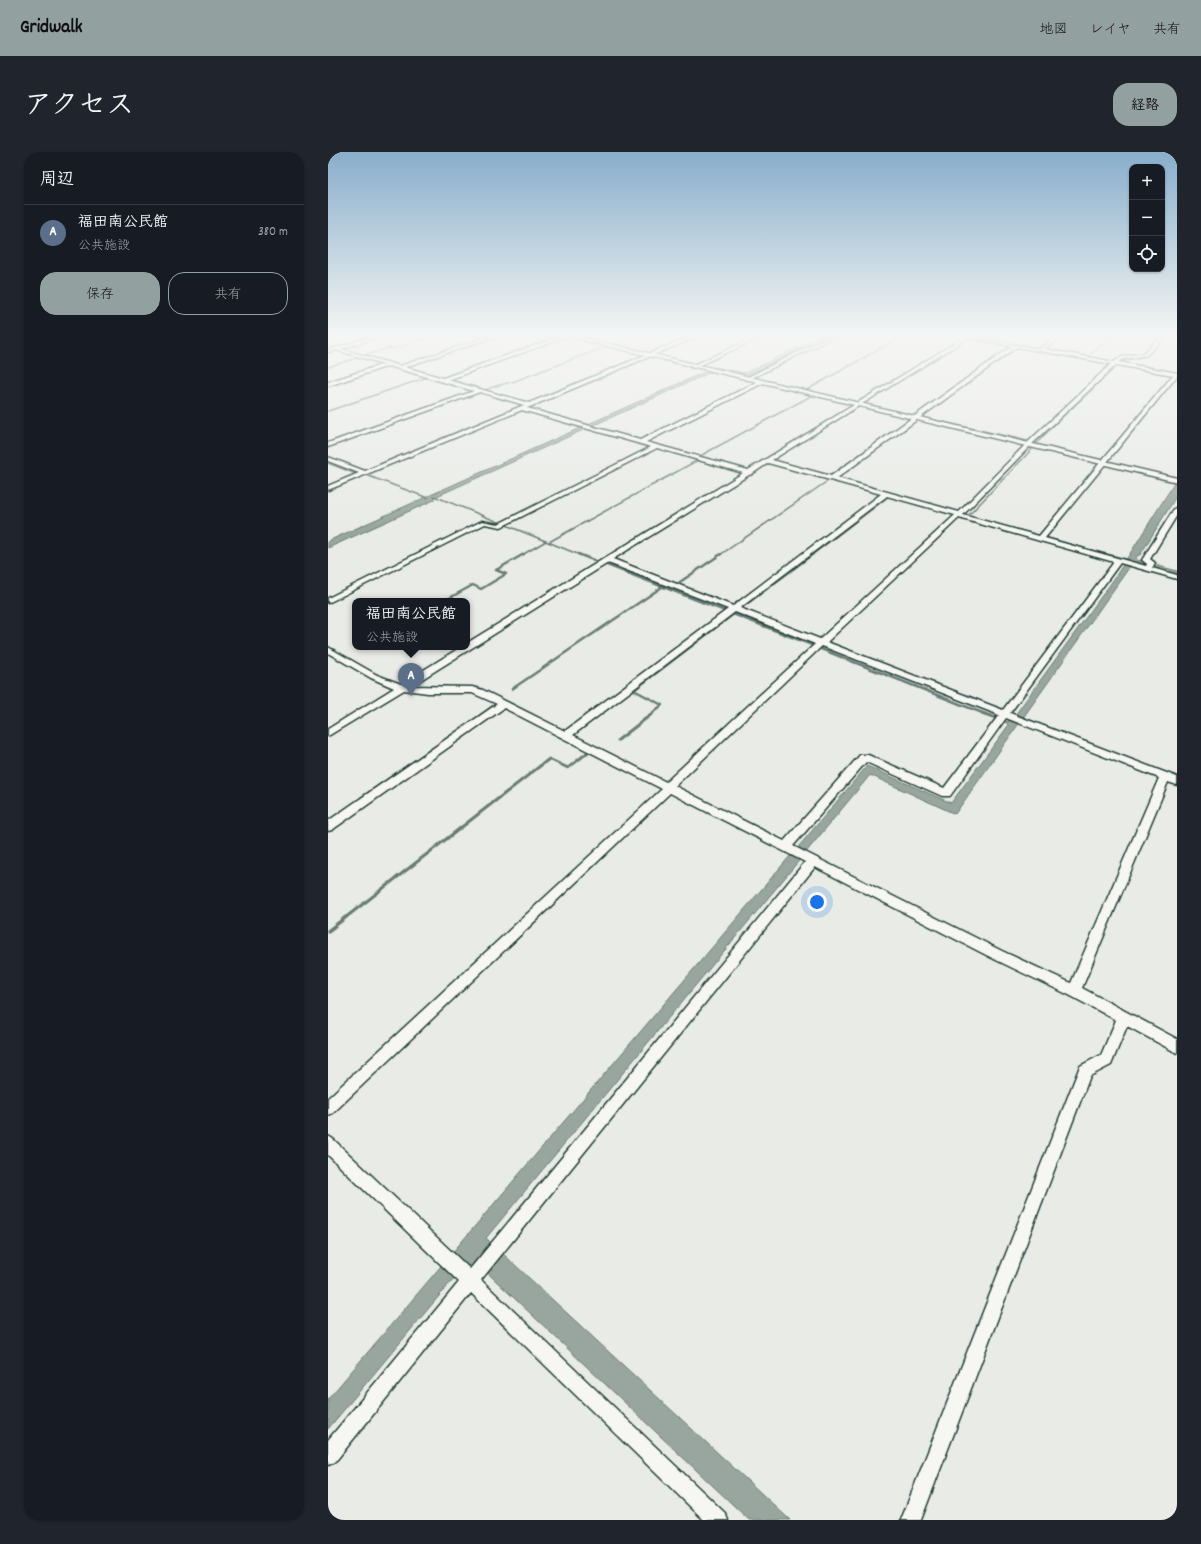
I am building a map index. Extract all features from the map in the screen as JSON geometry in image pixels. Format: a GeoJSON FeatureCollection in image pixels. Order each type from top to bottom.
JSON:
{"type":"FeatureCollection","features":[{"type":"Feature","properties":{"kind":"street"},"geometry":{"type":"LineString","coordinates":[[328,445],[460,399]]}},
{"type":"Feature","properties":{"kind":"street"},"geometry":{"type":"LineString","coordinates":[[506,399],[529,405]]}},
{"type":"Feature","properties":{"kind":"street"},"geometry":{"type":"LineString","coordinates":[[328,488],[544,399]]}},
{"type":"Feature","properties":{"kind":"street"},"geometry":{"type":"LineString","coordinates":[[641,442],[727,399]]}},
{"type":"Feature","properties":{"kind":"street"},"geometry":{"type":"LineString","coordinates":[[832,399],[1177,479]]}},
{"type":"Feature","properties":{"kind":"street"},"geometry":{"type":"LineString","coordinates":[[470,645],[869,399]]}},
{"type":"Feature","properties":{"kind":"street"},"geometry":{"type":"LineString","coordinates":[[831,479],[942,399]]}},
{"type":"Feature","properties":{"kind":"street"},"geometry":{"type":"LineString","coordinates":[[328,1108],[669,788],[670,783],[959,515],[1028,444],[1079,399]]}},
{"type":"Feature","properties":{"kind":"street"},"geometry":{"type":"LineString","coordinates":[[1041,537],[1155,399]]}},
{"type":"Feature","properties":{"kind":"street"},"geometry":{"type":"LineString","coordinates":[[521,408],[750,473]]}},
{"type":"Feature","properties":{"kind":"street"},"geometry":{"type":"LineString","coordinates":[[328,601],[484,522],[499,526],[657,446]]}},
{"type":"Feature","properties":{"kind":"street"},"geometry":{"type":"LineString","coordinates":[[328,459],[365,473]]}},
{"type":"Feature","properties":{"kind":"street"},"geometry":{"type":"LineString","coordinates":[[768,461],[1041,537],[1120,561],[1135,565],[1150,566],[1177,577]]}},
{"type":"Feature","properties":{"kind":"street"},"geometry":{"type":"LineString","coordinates":[[565,736],[886,494]]}},
{"type":"Feature","properties":{"kind":"street"},"geometry":{"type":"LineString","coordinates":[[1150,566],[1146,560],[1177,509]]}},
{"type":"Feature","properties":{"kind":"street"},"geometry":{"type":"LineString","coordinates":[[608,560],[821,643],[1004,718],[1025,722],[1177,782]]}},
{"type":"Feature","properties":{"kind":"street"},"geometry":{"type":"LineString","coordinates":[[328,1455],[465,1271],[501,1243],[800,854],[864,757],[946,793],[1004,718],[1120,561]]}},
{"type":"Feature","properties":{"kind":"street"},"geometry":{"type":"LineString","coordinates":[[328,650],[378,678],[401,687],[423,690],[472,690],[503,704],[998,955],[1074,991],[1177,1046]]}},
{"type":"Feature","properties":{"kind":"street"},"geometry":{"type":"LineString","coordinates":[[328,733],[462,650]]}},
{"type":"Feature","properties":{"kind":"street"},"geometry":{"type":"LineString","coordinates":[[328,827],[503,704]]}},
{"type":"Feature","properties":{"kind":"street"},"geometry":{"type":"LineString","coordinates":[[1074,991],[1165,777]]}},
{"type":"Feature","properties":{"kind":"street"},"geometry":{"type":"LineString","coordinates":[[910,1520],[1085,1071],[1106,1060],[1124,1018]]}},
{"type":"Feature","properties":{"kind":"street"},"geometry":{"type":"LineString","coordinates":[[328,1144],[465,1271],[718,1520]]}},
{"type":"Feature","properties":{"kind":"shaded area"},"geometry":{"type":"Polygon","coordinates":[[[645,399],[652,399],[435,497],[434,500],[328,548],[328,541],[645,399]]]}},
{"type":"Feature","properties":{"kind":"shaded area"},"geometry":{"type":"Polygon","coordinates":[[[1175,482],[1177,482],[1177,495],[1140,555],[1136,558],[1137,560],[1177,571],[1177,575],[1147,566],[1131,565],[955,814],[870,775],[486,1238],[790,1520],[749,1520],[477,1263],[474,1266],[468,1266],[463,1262],[452,1276],[454,1278],[328,1429],[328,1399],[441,1266],[447,1271],[457,1258],[452,1253],[790,856],[800,848],[799,846],[867,766],[951,803],[1008,726],[1007,723],[994,718],[995,716],[1008,722],[1009,720],[1012,721],[1016,717],[1015,715],[1114,579],[1175,482]]]}},
{"type":"Feature","properties":{"kind":"waterway"},"geometry":{"type":"LineString","coordinates":[[328,411],[364,399]]}},
{"type":"Feature","properties":{"kind":"waterway"},"geometry":{"type":"LineString","coordinates":[[328,447],[461,399]]}},
{"type":"Feature","properties":{"kind":"waterway"},"geometry":{"type":"LineString","coordinates":[[703,457],[700,456],[806,399]]}},
{"type":"Feature","properties":{"kind":"waterway"},"geometry":{"type":"LineString","coordinates":[[914,416],[938,399]]}},
{"type":"Feature","properties":{"kind":"waterway"},"geometry":{"type":"LineString","coordinates":[[1036,444],[1082,399]]}},
{"type":"Feature","properties":{"kind":"waterway"},"geometry":{"type":"LineString","coordinates":[[921,417],[1028,441]]}},
{"type":"Feature","properties":{"kind":"waterway"},"geometry":{"type":"LineString","coordinates":[[829,476],[910,419]]}},
{"type":"Feature","properties":{"kind":"waterway"},"geometry":{"type":"LineString","coordinates":[[1034,447],[968,516],[1109,555]]}},
{"type":"Feature","properties":{"kind":"waterway"},"geometry":{"type":"LineString","coordinates":[[549,542],[698,460]]}},
{"type":"Feature","properties":{"kind":"waterway"},"geometry":{"type":"LineString","coordinates":[[328,463],[356,474]]}},
{"type":"Feature","properties":{"kind":"waterway"},"geometry":{"type":"LineString","coordinates":[[366,475],[428,498]]}},
{"type":"Feature","properties":{"kind":"waterway"},"geometry":{"type":"LineString","coordinates":[[720,555],[829,480]]}},
{"type":"Feature","properties":{"kind":"waterway"},"geometry":{"type":"LineString","coordinates":[[434,496],[501,523]]}},
{"type":"Feature","properties":{"kind":"waterway"},"geometry":{"type":"LineString","coordinates":[[812,555],[888,497]]}},
{"type":"Feature","properties":{"kind":"waterway"},"geometry":{"type":"LineString","coordinates":[[506,525],[546,541]]}},
{"type":"Feature","properties":{"kind":"waterway"},"geometry":{"type":"LineString","coordinates":[[522,555],[546,541]]}},
{"type":"Feature","properties":{"kind":"waterway"},"geometry":{"type":"LineString","coordinates":[[546,541],[580,555]]}},
{"type":"Feature","properties":{"kind":"waterway"},"geometry":{"type":"LineString","coordinates":[[449,598],[473,585],[481,589],[506,574],[496,570],[524,554]]}},
{"type":"Feature","properties":{"kind":"waterway"},"geometry":{"type":"LineString","coordinates":[[578,554],[598,562]]}},
{"type":"Feature","properties":{"kind":"waterway"},"geometry":{"type":"LineString","coordinates":[[677,584],[721,554]]}},
{"type":"Feature","properties":{"kind":"waterway"},"geometry":{"type":"LineString","coordinates":[[740,609],[813,554]]}},
{"type":"Feature","properties":{"kind":"waterway"},"geometry":{"type":"LineString","coordinates":[[1105,554],[1128,560]]}},
{"type":"Feature","properties":{"kind":"waterway"},"geometry":{"type":"LineString","coordinates":[[607,565],[725,611]]}},
{"type":"Feature","properties":{"kind":"waterway"},"geometry":{"type":"LineString","coordinates":[[512,689],[662,587]]}},
{"type":"Feature","properties":{"kind":"waterway"},"geometry":{"type":"LineString","coordinates":[[651,714],[662,705],[634,690],[733,614]]}},
{"type":"Feature","properties":{"kind":"waterway"},"geometry":{"type":"LineString","coordinates":[[733,614],[812,645]]}},
{"type":"Feature","properties":{"kind":"waterway"},"geometry":{"type":"LineString","coordinates":[[821,649],[985,714]]}},
{"type":"Feature","properties":{"kind":"waterway"},"geometry":{"type":"LineString","coordinates":[[482,714],[493,706]]}},
{"type":"Feature","properties":{"kind":"waterway"},"geometry":{"type":"LineString","coordinates":[[361,798],[484,713]]}},
{"type":"Feature","properties":{"kind":"waterway"},"geometry":{"type":"LineString","coordinates":[[618,740],[653,713]]}},
{"type":"Feature","properties":{"kind":"waterway"},"geometry":{"type":"LineString","coordinates":[[982,713],[996,718]]}},
{"type":"Feature","properties":{"kind":"waterway"},"geometry":{"type":"LineString","coordinates":[[345,918],[549,759],[568,768],[587,753]]}},
{"type":"Feature","properties":{"kind":"waterway"},"geometry":{"type":"LineString","coordinates":[[328,931],[346,917]]}},
{"type":"Feature","properties":{"kind":"place","name":"福田南公民館"},"geometry":{"type":"Point","coordinates":[411,696]}}]}
